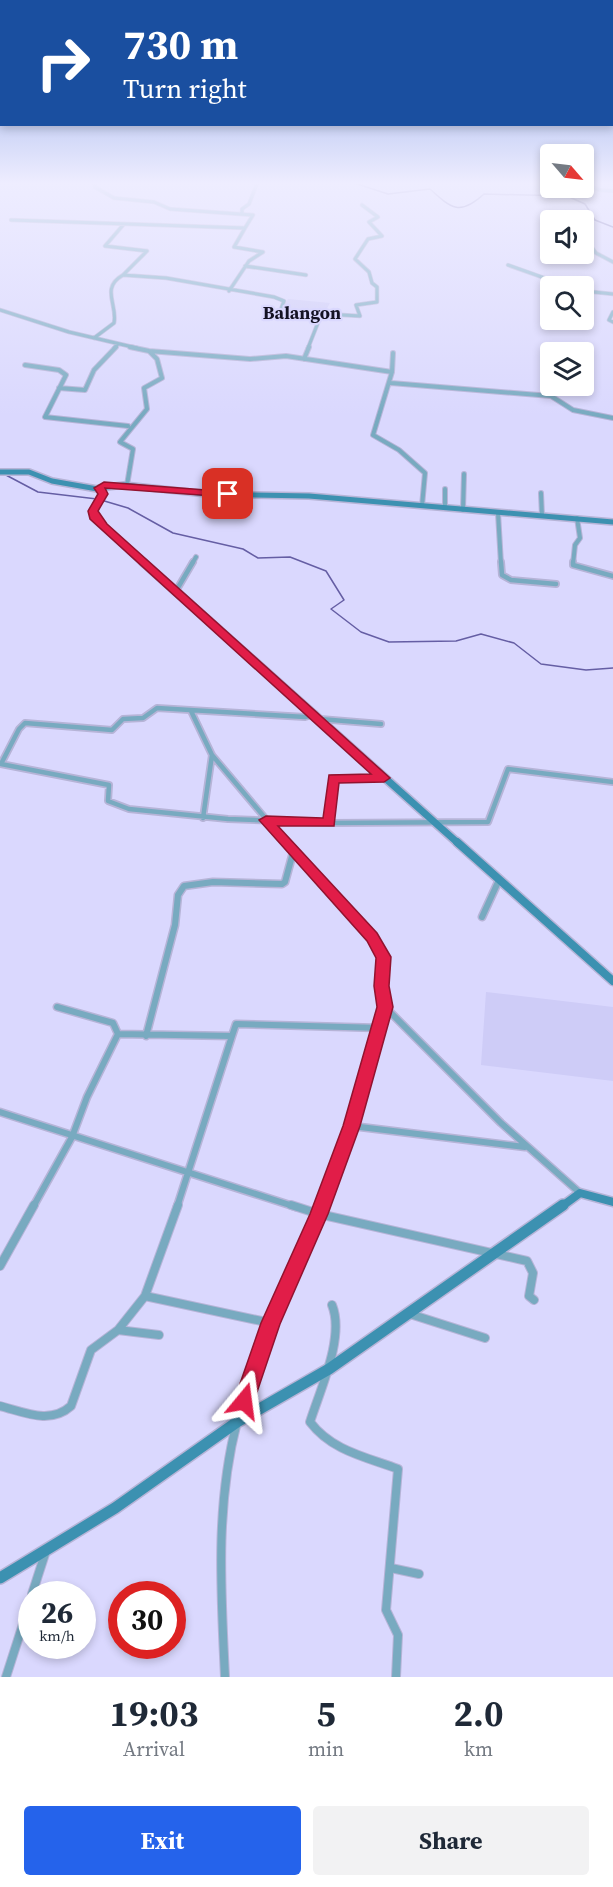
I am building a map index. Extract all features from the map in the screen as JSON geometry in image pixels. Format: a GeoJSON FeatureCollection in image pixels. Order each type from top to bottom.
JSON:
{"type":"FeatureCollection","features":[{"type":"Feature","properties":{"kind":"street"},"geometry":{"type":"LineString","coordinates":[[93,338],[114,323],[116,314],[111,301],[110,288],[116,278],[123,275],[139,259]]}},
{"type":"Feature","properties":{"kind":"street"},"geometry":{"type":"LineString","coordinates":[[229,291],[244,266],[253,259]]}},
{"type":"Feature","properties":{"kind":"street"},"geometry":{"type":"LineString","coordinates":[[123,275],[166,278],[229,291],[274,297],[284,301],[281,308],[283,310],[321,315],[360,316],[358,303],[377,302],[377,287],[372,283],[372,277],[355,259]]}},
{"type":"Feature","properties":{"kind":"street"},"geometry":{"type":"LineString","coordinates":[[508,265],[540,276]]}},
{"type":"Feature","properties":{"kind":"street"},"geometry":{"type":"LineString","coordinates":[[244,266],[306,275]]}},
{"type":"Feature","properties":{"kind":"street"},"geometry":{"type":"LineString","coordinates":[[594,292],[613,294]]}},
{"type":"Feature","properties":{"kind":"street"},"geometry":{"type":"LineString","coordinates":[[0,310],[93,338],[149,351],[250,359],[276,356],[392,372]]}},
{"type":"Feature","properties":{"kind":"street"},"geometry":{"type":"LineString","coordinates":[[613,312],[609,320],[613,322]]}},
{"type":"Feature","properties":{"kind":"street"},"geometry":{"type":"LineString","coordinates":[[304,359],[321,315]]}},
{"type":"Feature","properties":{"kind":"street"},"geometry":{"type":"LineString","coordinates":[[59,388],[85,390],[94,375],[94,370],[118,344]]}},
{"type":"Feature","properties":{"kind":"street"},"geometry":{"type":"LineString","coordinates":[[127,485],[133,448],[120,442],[128,426],[138,420],[147,409],[144,388],[162,378],[157,359],[149,351]]}},
{"type":"Feature","properties":{"kind":"street"},"geometry":{"type":"LineString","coordinates":[[393,353],[391,383],[373,435],[399,450],[425,473],[422,506]]}},
{"type":"Feature","properties":{"kind":"street"},"geometry":{"type":"LineString","coordinates":[[25,366],[65,372],[45,417],[128,426]]}},
{"type":"Feature","properties":{"kind":"street"},"geometry":{"type":"LineString","coordinates":[[391,383],[551,396],[573,411],[613,418]]}},
{"type":"Feature","properties":{"kind":"street"},"geometry":{"type":"LineString","coordinates":[[0,472],[29,472],[58,483],[99,488],[127,485],[207,494],[309,496],[613,522]]}},
{"type":"Feature","properties":{"kind":"street"},"geometry":{"type":"LineString","coordinates":[[463,510],[464,474]]}},
{"type":"Feature","properties":{"kind":"street"},"geometry":{"type":"LineString","coordinates":[[99,488],[103,490],[102,496],[93,511],[94,517],[265,673],[317,716],[498,880],[613,980]]}},
{"type":"Feature","properties":{"kind":"street"},"geometry":{"type":"LineString","coordinates":[[445,508],[446,489]]}},
{"type":"Feature","properties":{"kind":"street"},"geometry":{"type":"LineString","coordinates":[[541,493],[543,516]]}},
{"type":"Feature","properties":{"kind":"street"},"geometry":{"type":"LineString","coordinates":[[498,513],[502,575],[511,580],[556,584]]}},
{"type":"Feature","properties":{"kind":"street"},"geometry":{"type":"LineString","coordinates":[[577,518],[580,538],[575,545],[573,565],[613,576]]}},
{"type":"Feature","properties":{"kind":"street"},"geometry":{"type":"LineString","coordinates":[[176,591],[196,557]]}},
{"type":"Feature","properties":{"kind":"street"},"geometry":{"type":"LineString","coordinates":[[381,724],[317,716],[157,708],[143,718],[123,719],[112,730],[26,723],[19,729],[1,764],[109,785],[108,801],[118,806],[154,815],[330,823],[488,822],[508,769],[613,782]]}},
{"type":"Feature","properties":{"kind":"street"},"geometry":{"type":"LineString","coordinates":[[191,711],[212,755],[266,820],[356,918],[384,957],[382,986],[385,1007],[352,1126],[319,1214],[271,1323],[237,1422],[227,1472],[219,1563],[225,1677]]}},
{"type":"Feature","properties":{"kind":"street"},"geometry":{"type":"LineString","coordinates":[[204,818],[212,755]]}},
{"type":"Feature","properties":{"kind":"street"},"geometry":{"type":"LineString","coordinates":[[330,823],[333,778],[384,778]]}},
{"type":"Feature","properties":{"kind":"street"},"geometry":{"type":"LineString","coordinates":[[146,1036],[175,925],[178,896],[184,886],[213,882],[282,884],[285,882],[294,849]]}},
{"type":"Feature","properties":{"kind":"street"},"geometry":{"type":"LineString","coordinates":[[482,918],[498,880]]}},
{"type":"Feature","properties":{"kind":"street"},"geometry":{"type":"LineString","coordinates":[[57,1007],[113,1023],[118,1034]]}},
{"type":"Feature","properties":{"kind":"street"},"geometry":{"type":"LineString","coordinates":[[385,1007],[526,1147],[580,1193],[613,1202]]}},
{"type":"Feature","properties":{"kind":"street"},"geometry":{"type":"LineString","coordinates":[[0,1406],[50,1418],[66,1412],[71,1406],[91,1350],[118,1330],[145,1296],[189,1174],[236,1024],[381,1028]]}},
{"type":"Feature","properties":{"kind":"street"},"geometry":{"type":"LineString","coordinates":[[118,1034],[232,1036]]}},
{"type":"Feature","properties":{"kind":"street"},"geometry":{"type":"LineString","coordinates":[[0,1266],[72,1137],[87,1097],[118,1034]]}},
{"type":"Feature","properties":{"kind":"street"},"geometry":{"type":"LineString","coordinates":[[0,1112],[72,1137],[319,1214],[494,1255],[527,1260],[532,1265],[529,1296],[534,1300]]}},
{"type":"Feature","properties":{"kind":"street"},"geometry":{"type":"LineString","coordinates":[[352,1126],[526,1147]]}},
{"type":"Feature","properties":{"kind":"street"},"geometry":{"type":"LineString","coordinates":[[0,1578],[115,1508],[237,1422],[329,1369],[580,1193]]}},
{"type":"Feature","properties":{"kind":"street"},"geometry":{"type":"LineString","coordinates":[[145,1296],[271,1323]]}},
{"type":"Feature","properties":{"kind":"street"},"geometry":{"type":"LineString","coordinates":[[332,1305],[337,1315],[329,1369],[310,1422],[317,1435],[330,1443],[398,1469],[386,1610],[398,1635],[396,1677]]}},
{"type":"Feature","properties":{"kind":"street"},"geometry":{"type":"LineString","coordinates":[[408,1314],[485,1338]]}},
{"type":"Feature","properties":{"kind":"street"},"geometry":{"type":"LineString","coordinates":[[118,1330],[159,1335]]}},
{"type":"Feature","properties":{"kind":"street"},"geometry":{"type":"LineString","coordinates":[[36,1581],[45,1552]]}},
{"type":"Feature","properties":{"kind":"street"},"geometry":{"type":"LineString","coordinates":[[391,1568],[419,1574]]}},
{"type":"Feature","properties":{"kind":"street"},"geometry":{"type":"LineString","coordinates":[[6,1677],[18,1639]]}},
{"type":"Feature","properties":{"kind":"shaded area"},"geometry":{"type":"Polygon","coordinates":[[[288,299],[330,303],[324,314],[282,309],[288,299]]]}},
{"type":"Feature","properties":{"kind":"shaded area"},"geometry":{"type":"Polygon","coordinates":[[[486,992],[613,1007],[613,1081],[481,1065],[486,992]]]}},
{"type":"Feature","properties":{"kind":"waterway"},"geometry":{"type":"LineString","coordinates":[[4,474],[38,492],[97,499]]}},
{"type":"Feature","properties":{"kind":"waterway"},"geometry":{"type":"LineString","coordinates":[[101,500],[128,508],[173,533],[243,549],[258,558],[290,557],[326,571],[344,600],[331,609],[361,632],[389,642],[456,641],[481,634],[514,643],[541,664],[586,670],[613,668]]}},
{"type":"Feature","properties":{"kind":"district","name":"Balangon"},"geometry":{"type":"Point","coordinates":[302,313]}},
{"type":"Feature","properties":{"kind":"route"},"geometry":{"type":"LineString","coordinates":[[228,494],[104,485],[99,488],[103,490],[103,494],[93,511],[94,517],[103,526],[265,673],[320,718],[384,778],[333,778],[330,823],[266,820],[372,937],[384,957],[382,986],[385,1007],[352,1126],[319,1214],[294,1266],[271,1323],[248,1382],[244,1401]]}}]}
